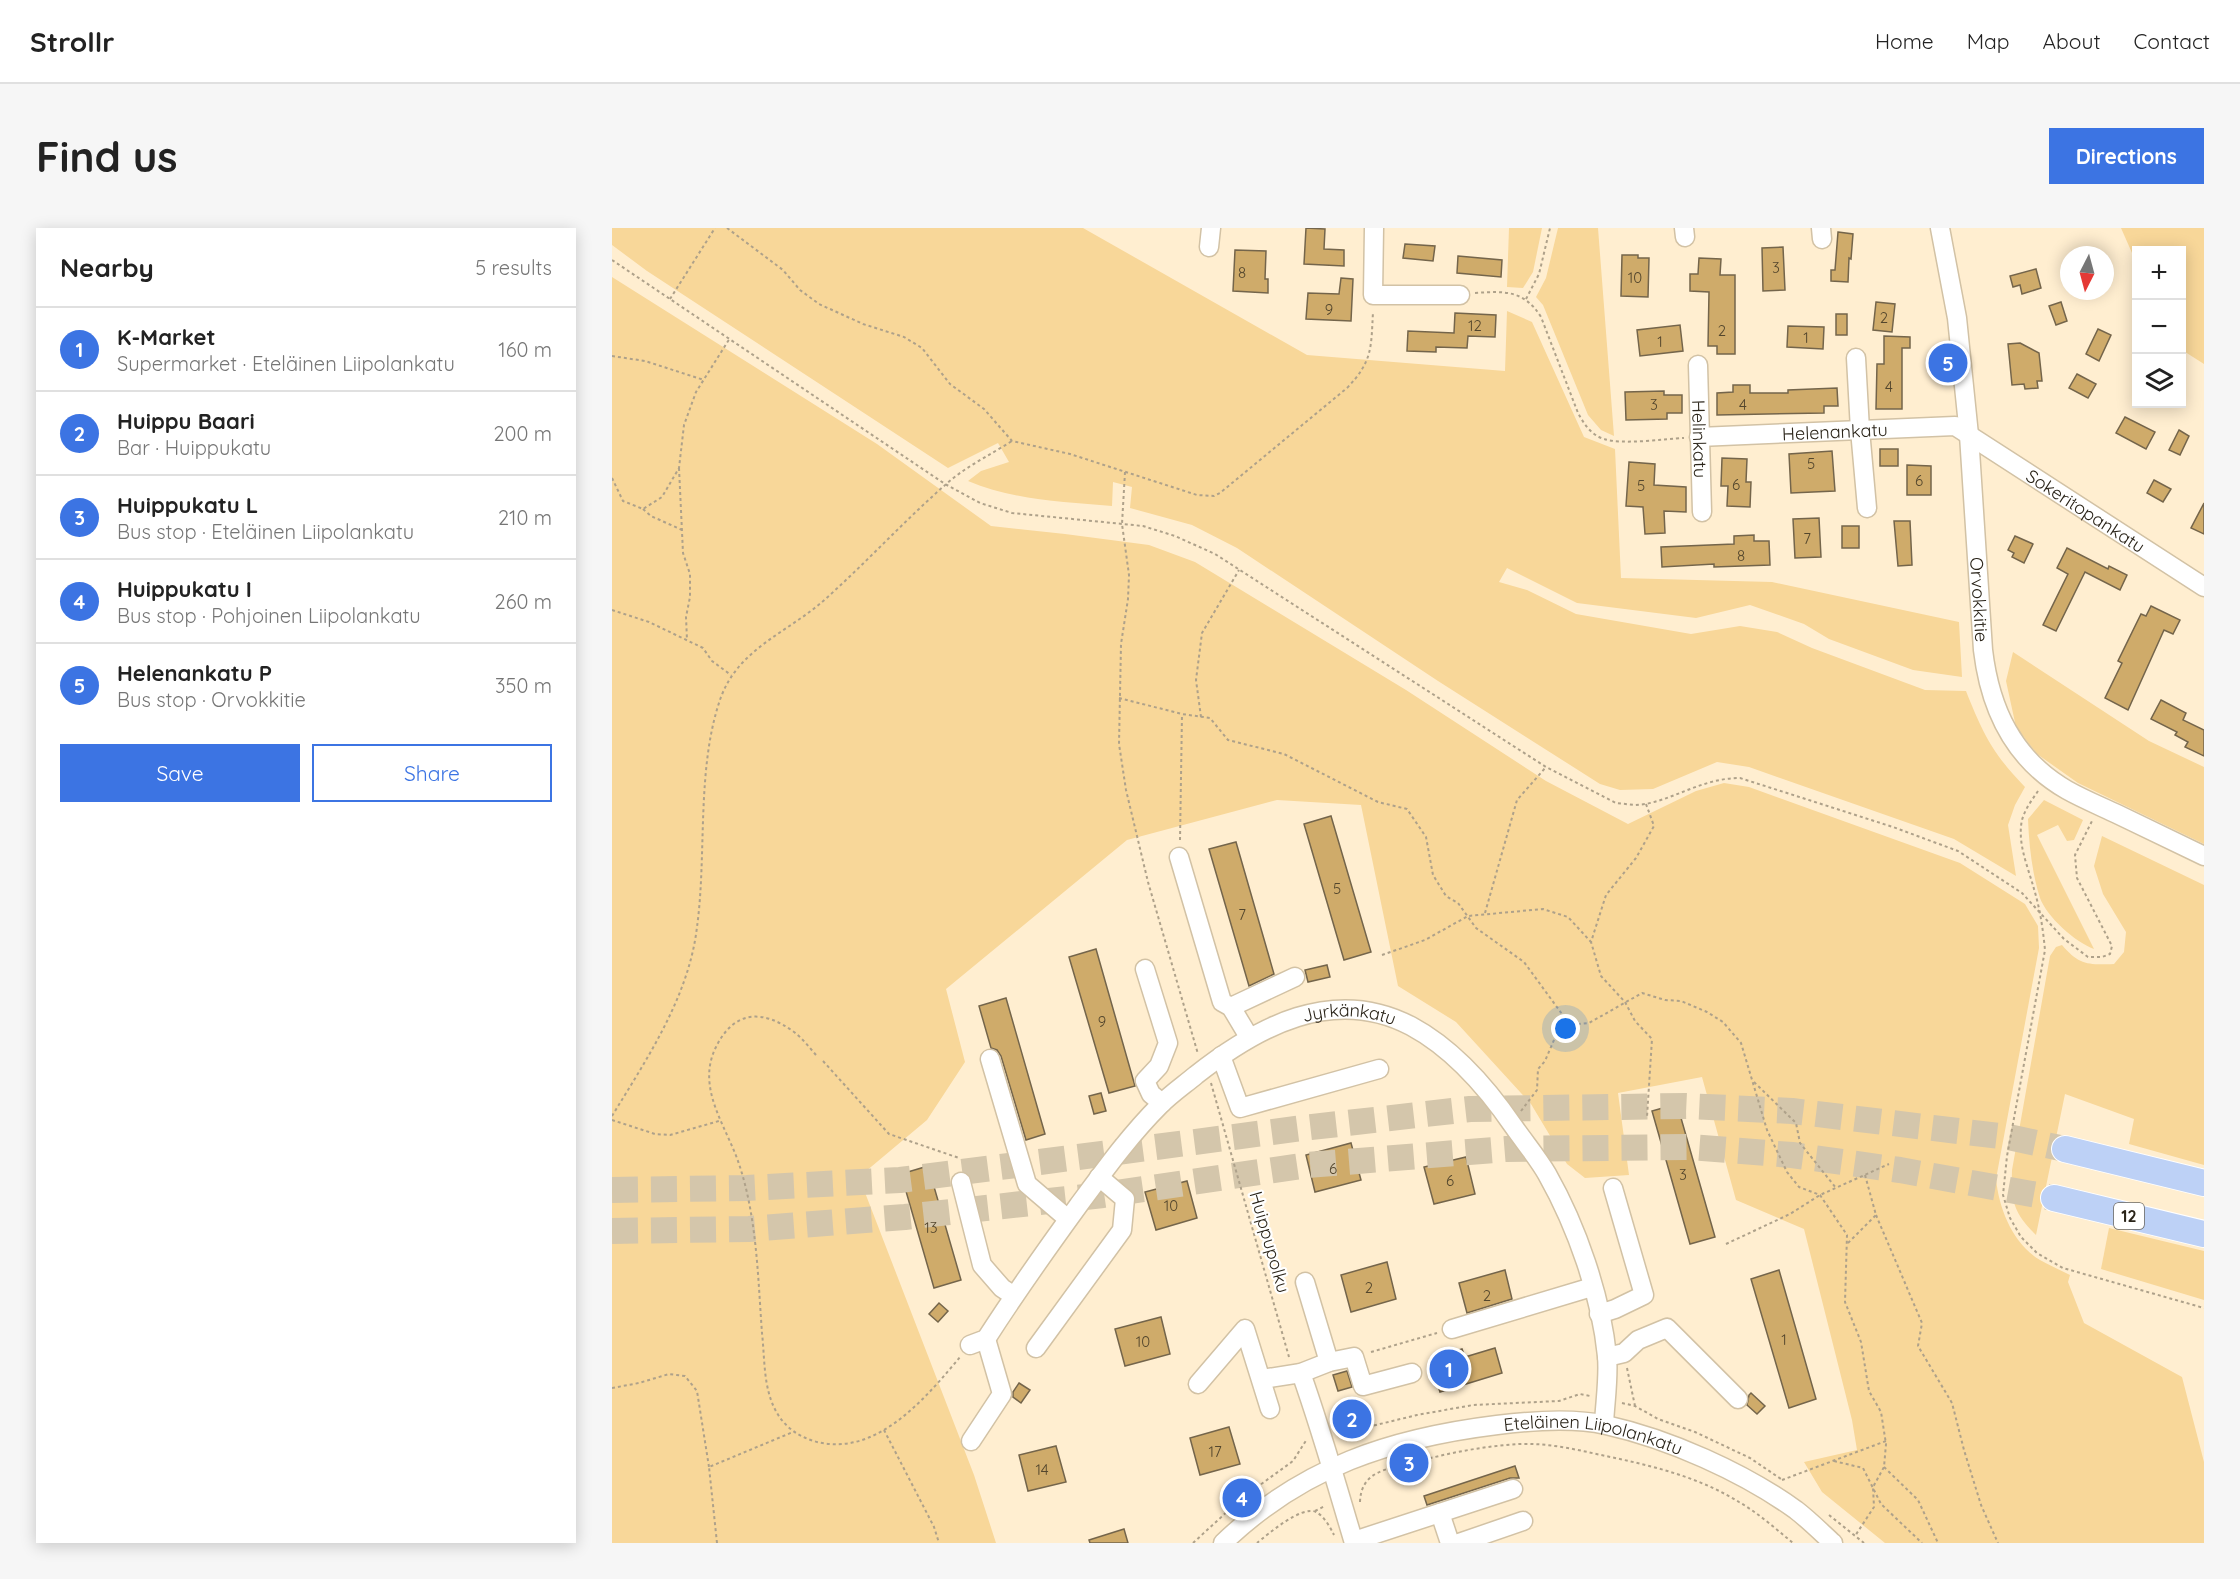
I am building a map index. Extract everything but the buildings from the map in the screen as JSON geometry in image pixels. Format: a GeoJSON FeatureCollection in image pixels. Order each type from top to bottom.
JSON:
{"type":"FeatureCollection","features":[{"type":"Feature","properties":{"kind":"highway"},"geometry":{"type":"LineString","coordinates":[[2065,1149],[2204,1183]]}},
{"type":"Feature","properties":{"kind":"highway","name":"12"},"geometry":{"type":"LineString","coordinates":[[2054,1198],[2204,1234]]}},
{"type":"Feature","properties":{"kind":"street"},"geometry":{"type":"LineString","coordinates":[[1209,247],[1211,228]]}},
{"type":"Feature","properties":{"kind":"street"},"geometry":{"type":"LineString","coordinates":[[1374,228],[1374,295],[1460,295]]}},
{"type":"Feature","properties":{"kind":"street","name":"Orvokkitie"},"geometry":{"type":"LineString","coordinates":[[1940,228],[1957,318],[1968,435],[1983,650],[1987,678],[2003,724],[2043,773],[2066,789],[2204,856]]}},
{"type":"Feature","properties":{"kind":"street"},"geometry":{"type":"LineString","coordinates":[[1856,358],[1868,508]]}},
{"type":"Feature","properties":{"kind":"street","name":"Helinkatu"},"geometry":{"type":"LineString","coordinates":[[1698,365],[1702,512]]}},
{"type":"Feature","properties":{"kind":"street","name":"Helenankatu"},"geometry":{"type":"LineString","coordinates":[[1699,437],[1955,426],[1968,435]]}},
{"type":"Feature","properties":{"kind":"street","name":"Sokeritopankatu"},"geometry":{"type":"LineString","coordinates":[[1968,435],[2204,587]]}},
{"type":"Feature","properties":{"kind":"street"},"geometry":{"type":"LineString","coordinates":[[1179,857],[1222,1002],[1231,1006],[1249,1037]]}},
{"type":"Feature","properties":{"kind":"street"},"geometry":{"type":"LineString","coordinates":[[1145,969],[1168,1044],[1159,1066],[1145,1081],[1151,1094],[1162,1103]]}},
{"type":"Feature","properties":{"kind":"street"},"geometry":{"type":"LineString","coordinates":[[1231,1006],[1295,977]]}},
{"type":"Feature","properties":{"kind":"street","name":"Jyrkänkatu"},"geometry":{"type":"LineString","coordinates":[[978,1342],[1130,1137],[1198,1061],[1291,1018],[1314,1012],[1355,1010],[1371,1012],[1412,1027],[1443,1049],[1499,1106],[1546,1172],[1566,1210],[1587,1267],[1599,1314],[1616,1355],[1605,1400],[1604,1424]]}},
{"type":"Feature","properties":{"kind":"street"},"geometry":{"type":"LineString","coordinates":[[1214,1053],[1240,1108],[1379,1069]]}},
{"type":"Feature","properties":{"kind":"street"},"geometry":{"type":"LineString","coordinates":[[990,1059],[1027,1184],[1068,1219]]}},
{"type":"Feature","properties":{"kind":"street"},"geometry":{"type":"LineString","coordinates":[[1036,1348],[1122,1230],[1125,1199],[1099,1177]]}},
{"type":"Feature","properties":{"kind":"street"},"geometry":{"type":"LineString","coordinates":[[961,1182],[982,1265],[1002,1288],[1014,1296]]}},
{"type":"Feature","properties":{"kind":"street"},"geometry":{"type":"LineString","coordinates":[[1599,1314],[1644,1295],[1612,1188]]}},
{"type":"Feature","properties":{"kind":"street"},"geometry":{"type":"LineString","coordinates":[[1305,1282],[1329,1362]]}},
{"type":"Feature","properties":{"kind":"street"},"geometry":{"type":"LineString","coordinates":[[1452,1329],[1592,1287]]}},
{"type":"Feature","properties":{"kind":"street"},"geometry":{"type":"LineString","coordinates":[[1616,1355],[1638,1340],[1667,1328],[1738,1400]]}},
{"type":"Feature","properties":{"kind":"street"},"geometry":{"type":"LineString","coordinates":[[1198,1384],[1245,1329],[1270,1408]]}},
{"type":"Feature","properties":{"kind":"street"},"geometry":{"type":"LineString","coordinates":[[970,1441],[1002,1394],[978,1342]]}},
{"type":"Feature","properties":{"kind":"street"},"geometry":{"type":"LineString","coordinates":[[1262,1379],[1295,1374],[1329,1362],[1354,1357],[1363,1386],[1412,1373]]}},
{"type":"Feature","properties":{"kind":"street"},"geometry":{"type":"LineString","coordinates":[[1295,1374],[1323,1436],[1331,1468],[1359,1540],[1513,1489]]}},
{"type":"Feature","properties":{"kind":"street","name":"Eteläinen Liipolankatu"},"geometry":{"type":"LineString","coordinates":[[1223,1543],[1250,1518],[1299,1485],[1366,1453],[1408,1440],[1455,1430],[1520,1422],[1559,1422],[1604,1424],[1647,1436],[1691,1454],[1743,1478],[1796,1510],[1833,1543]]}},
{"type":"Feature","properties":{"kind":"street"},"geometry":{"type":"LineString","coordinates":[[1440,1513],[1450,1543]]}},
{"type":"Feature","properties":{"kind":"street"},"geometry":{"type":"LineString","coordinates":[[1459,1543],[1523,1521]]}},
{"type":"Feature","properties":{"kind":"path"},"geometry":{"type":"LineString","coordinates":[[670,299],[715,228]]}},
{"type":"Feature","properties":{"kind":"path"},"geometry":{"type":"LineString","coordinates":[[727,228],[783,270],[800,290],[819,304],[863,324],[904,338],[922,348],[950,384],[984,409],[1012,441],[1070,454],[1197,495],[1214,496],[1220,493],[1347,388],[1358,376],[1367,362],[1371,349],[1374,295]]}},
{"type":"Feature","properties":{"kind":"path"},"geometry":{"type":"LineString","coordinates":[[1526,299],[1539,274],[1550,228]]}},
{"type":"Feature","properties":{"kind":"path"},"geometry":{"type":"LineString","coordinates":[[612,260],[945,484],[980,503],[1012,513],[1143,526],[1175,536],[1215,554],[1546,767],[1616,803],[1646,804],[1706,782],[1722,778],[1740,778],[1893,827],[1958,851],[2022,893],[2064,939],[2088,957],[2102,957],[2109,954],[2112,946],[2077,878],[2075,855],[2101,807]]}},
{"type":"Feature","properties":{"kind":"path"},"geometry":{"type":"LineString","coordinates":[[1460,295],[1496,292],[1516,294],[1533,305],[1541,317],[1578,413],[1594,434],[1614,441],[1699,437]]}},
{"type":"Feature","properties":{"kind":"path"},"geometry":{"type":"LineString","coordinates":[[687,640],[686,617],[690,597],[690,574],[683,553],[684,530],[679,468],[684,425],[696,392],[730,338]]}},
{"type":"Feature","properties":{"kind":"path"},"geometry":{"type":"LineString","coordinates":[[612,356],[645,361],[704,380]]}},
{"type":"Feature","properties":{"kind":"path"},"geometry":{"type":"LineString","coordinates":[[720,1121],[670,1135],[655,1134],[612,1118],[675,1005],[692,957],[698,926],[710,739],[722,696],[736,668],[763,642],[819,604],[871,558],[945,484],[1012,441]]}},
{"type":"Feature","properties":{"kind":"path"},"geometry":{"type":"LineString","coordinates":[[643,509],[662,496],[679,468]]}},
{"type":"Feature","properties":{"kind":"path","name":"Huippupolku"},"geometry":{"type":"LineString","coordinates":[[1125,472],[1122,524],[1129,575],[1121,644],[1119,744],[1126,790],[1148,882],[1198,1061],[1211,1083],[1295,1374]]}},
{"type":"Feature","properties":{"kind":"path"},"geometry":{"type":"LineString","coordinates":[[612,478],[622,501],[684,530]]}},
{"type":"Feature","properties":{"kind":"path"},"geometry":{"type":"LineString","coordinates":[[1201,717],[1196,680],[1202,633],[1239,570]]}},
{"type":"Feature","properties":{"kind":"path"},"geometry":{"type":"LineString","coordinates":[[612,610],[650,622],[703,648],[712,661],[732,675]]}},
{"type":"Feature","properties":{"kind":"path"},"geometry":{"type":"LineString","coordinates":[[1119,698],[1182,714],[1210,718],[1228,740],[1284,754],[1378,802],[1407,809],[1426,837],[1433,875],[1446,896],[1458,903],[1476,928],[1524,962],[1570,1025]]}},
{"type":"Feature","properties":{"kind":"path"},"geometry":{"type":"LineString","coordinates":[[1179,857],[1182,714]]}},
{"type":"Feature","properties":{"kind":"path"},"geometry":{"type":"LineString","coordinates":[[1485,914],[1517,800],[1546,767]]}},
{"type":"Feature","properties":{"kind":"path"},"geometry":{"type":"LineString","coordinates":[[2038,909],[2024,857],[2022,820],[2027,807],[2042,786]]}},
{"type":"Feature","properties":{"kind":"path"},"geometry":{"type":"LineString","coordinates":[[1591,942],[1606,895],[1636,858],[1654,826],[1646,804]]}},
{"type":"Feature","properties":{"kind":"path"},"geometry":{"type":"LineString","coordinates":[[1382,955],[1425,940],[1468,916],[1543,909],[1568,917],[1591,942],[1601,976],[1625,1002],[1635,1021],[1652,1039],[1647,1117]]}},
{"type":"Feature","properties":{"kind":"path"},"geometry":{"type":"LineString","coordinates":[[1521,1111],[1537,1090],[1538,1069],[1545,1061],[1560,1026],[1589,1023],[1642,993],[1665,1000],[1681,1001],[1715,1017],[1723,1022],[1741,1043],[1767,1130],[1787,1172],[1799,1187],[1820,1196],[1847,1235],[1845,1302],[1861,1342],[1869,1391],[1881,1412],[1886,1441],[1884,1467],[1873,1487],[1874,1507],[1855,1536]]}},
{"type":"Feature","properties":{"kind":"path"},"geometry":{"type":"LineString","coordinates":[[816,1055],[796,1033],[781,1024],[767,1018],[751,1016],[737,1019],[716,1047],[709,1080],[720,1121],[740,1166],[751,1212],[766,1381],[777,1413],[793,1432],[808,1440],[839,1445],[854,1442],[884,1430],[902,1418],[928,1395],[978,1342]]}},
{"type":"Feature","properties":{"kind":"path"},"geometry":{"type":"LineString","coordinates":[[1198,1061],[1214,1053]]}},
{"type":"Feature","properties":{"kind":"path"},"geometry":{"type":"LineString","coordinates":[[823,1061],[889,1134],[959,1158]]}},
{"type":"Feature","properties":{"kind":"path"},"geometry":{"type":"LineString","coordinates":[[1752,1080],[1796,1123],[1800,1143],[1836,1188]]}},
{"type":"Feature","properties":{"kind":"path"},"geometry":{"type":"LineString","coordinates":[[1726,1244],[1790,1214],[1836,1188],[1889,1164]]}},
{"type":"Feature","properties":{"kind":"path"},"geometry":{"type":"LineString","coordinates":[[1865,1175],[1876,1215],[1922,1323],[1918,1347],[1952,1403],[1981,1505],[1998,1543]]}},
{"type":"Feature","properties":{"kind":"path"},"geometry":{"type":"LineString","coordinates":[[1847,1245],[1876,1215]]}},
{"type":"Feature","properties":{"kind":"path"},"geometry":{"type":"LineString","coordinates":[[1354,1357],[1452,1329]]}},
{"type":"Feature","properties":{"kind":"path"},"geometry":{"type":"LineString","coordinates":[[1616,1355],[1635,1406]]}},
{"type":"Feature","properties":{"kind":"path"},"geometry":{"type":"LineString","coordinates":[[612,1388],[669,1374],[685,1376],[697,1391],[710,1467],[717,1543]]}},
{"type":"Feature","properties":{"kind":"path"},"geometry":{"type":"LineString","coordinates":[[1193,1543],[1242,1498],[1293,1461],[1301,1451],[1305,1439],[1473,1405],[1559,1401],[1580,1394],[1635,1406],[1658,1419],[1695,1432],[1750,1458],[1791,1486]]}},
{"type":"Feature","properties":{"kind":"path"},"geometry":{"type":"LineString","coordinates":[[884,1430],[934,1527],[939,1543]]}},
{"type":"Feature","properties":{"kind":"path"},"geometry":{"type":"LineString","coordinates":[[710,1467],[793,1432]]}},
{"type":"Feature","properties":{"kind":"path"},"geometry":{"type":"LineString","coordinates":[[1782,1480],[1886,1441]]}},
{"type":"Feature","properties":{"kind":"path"},"geometry":{"type":"LineString","coordinates":[[1359,1540],[1360,1490],[1373,1476],[1433,1457],[1521,1444],[1558,1446],[1640,1463],[1689,1477],[1739,1502],[1794,1543]]}},
{"type":"Feature","properties":{"kind":"path"},"geometry":{"type":"LineString","coordinates":[[1834,1461],[1863,1468],[1881,1504],[1922,1543]]}},
{"type":"Feature","properties":{"kind":"path"},"geometry":{"type":"LineString","coordinates":[[1884,1467],[1918,1500],[1938,1543]]}},
{"type":"Feature","properties":{"kind":"path"},"geometry":{"type":"LineString","coordinates":[[1257,1543],[1275,1528],[1305,1510],[1315,1511],[1323,1518],[1334,1536]]}},
{"type":"Feature","properties":{"kind":"path"},"geometry":{"type":"LineString","coordinates":[[1828,1514],[1864,1543]]}},
{"type":"Feature","properties":{"kind":"shaded area"},"geometry":{"type":"Polygon","coordinates":[[[612,228],[1083,228],[1307,355],[1505,371],[1507,311],[1532,322],[1584,437],[1615,449],[1621,578],[1772,582],[1959,622],[1962,677],[1913,670],[1829,639],[1804,624],[1750,605],[1696,618],[1577,603],[1507,568],[1499,582],[1527,590],[1576,614],[1691,634],[1740,626],[1777,632],[1812,648],[1925,690],[1966,691],[1990,743],[2025,787],[2008,825],[2016,876],[1954,839],[1749,767],[1717,762],[1653,789],[1620,790],[1600,784],[1438,681],[1237,548],[1192,525],[1130,508],[1132,487],[1113,482],[1112,506],[1020,496],[968,481],[981,471],[1009,462],[998,443],[948,468],[647,271],[612,245],[612,228]]]}},
{"type":"Feature","properties":{"kind":"shaded area"},"geometry":{"type":"Polygon","coordinates":[[[1509,228],[1542,228],[1533,272],[1523,288],[1507,287],[1509,228]]]}},
{"type":"Feature","properties":{"kind":"shaded area"},"geometry":{"type":"Polygon","coordinates":[[[1558,228],[1598,228],[1614,436],[1601,430],[1588,415],[1543,305],[1536,297],[1546,278],[1558,228]]]}},
{"type":"Feature","properties":{"kind":"shaded area"},"geometry":{"type":"Polygon","coordinates":[[[2121,228],[2204,228],[2204,364],[2186,353],[2186,246],[2132,246],[2132,253],[2121,228]]]}},
{"type":"Feature","properties":{"kind":"shaded area"},"geometry":{"type":"Polygon","coordinates":[[[612,277],[877,444],[991,526],[1149,545],[1195,562],[1406,690],[1546,781],[1628,824],[1696,791],[1724,783],[1749,787],[1960,863],[2025,904],[2038,926],[2039,948],[1996,1179],[2000,1202],[2009,1225],[2022,1245],[2040,1260],[2070,1275],[2068,1282],[2084,1323],[2182,1377],[2204,1462],[2204,1543],[1885,1543],[1822,1492],[1804,1462],[1857,1450],[1852,1420],[1804,1229],[1736,1200],[1702,1077],[1618,1093],[1629,1175],[1585,1178],[1567,1164],[1531,1104],[1456,1022],[1398,986],[1361,805],[1277,800],[1127,840],[946,989],[965,1062],[927,1120],[859,1177],[974,1475],[996,1543],[612,1543],[612,277]]]}},
{"type":"Feature","properties":{"kind":"shaded area"},"geometry":{"type":"Polygon","coordinates":[[[2013,652],[2149,741],[2204,767],[2204,844],[2078,783],[2037,754],[2016,727],[2006,681],[2013,652]]]}},
{"type":"Feature","properties":{"kind":"shaded area"},"geometry":{"type":"Polygon","coordinates":[[[2044,800],[2083,820],[2074,840],[2067,841],[2058,825],[2037,835],[2094,949],[2062,928],[2040,898],[2031,859],[2028,819],[2044,800]]]}},
{"type":"Feature","properties":{"kind":"shaded area"},"geometry":{"type":"Polygon","coordinates":[[[2102,836],[2204,885],[2204,1165],[2129,1144],[2134,1119],[2065,1094],[2036,1235],[2022,1220],[2015,1206],[2012,1170],[2050,956],[2056,947],[2062,945],[2079,960],[2097,964],[2114,964],[2124,952],[2126,932],[2103,894],[2094,866],[2102,836]]]}},
{"type":"Feature","properties":{"kind":"shaded area"},"geometry":{"type":"Polygon","coordinates":[[[2109,1228],[2204,1251],[2204,1300],[2101,1269],[2109,1228]]]}},
{"type":"Feature","properties":{"kind":"tunnel"},"geometry":{"type":"LineString","coordinates":[[612,1190],[747,1188],[900,1180],[1470,1109],[1686,1106],[1792,1111],[2008,1137],[2065,1149]]}},
{"type":"Feature","properties":{"kind":"tunnel"},"geometry":{"type":"LineString","coordinates":[[612,1231],[749,1229],[905,1217],[1103,1195],[1308,1165],[1506,1149],[1690,1147],[1792,1155],[1900,1170],[2054,1198]]}},
{"type":"Feature","properties":{"kind":"place","name":"Helenankatu P"},"geometry":{"type":"Point","coordinates":[1948,363]}},
{"type":"Feature","properties":{"kind":"place","name":"K-Market"},"geometry":{"type":"Point","coordinates":[1449,1369]}},
{"type":"Feature","properties":{"kind":"place","name":"Huippu Baari"},"geometry":{"type":"Point","coordinates":[1352,1419]}},
{"type":"Feature","properties":{"kind":"place","name":"Huippukatu L"},"geometry":{"type":"Point","coordinates":[1409,1463]}},
{"type":"Feature","properties":{"kind":"place","name":"Huippukatu I"},"geometry":{"type":"Point","coordinates":[1242,1498]}}]}
